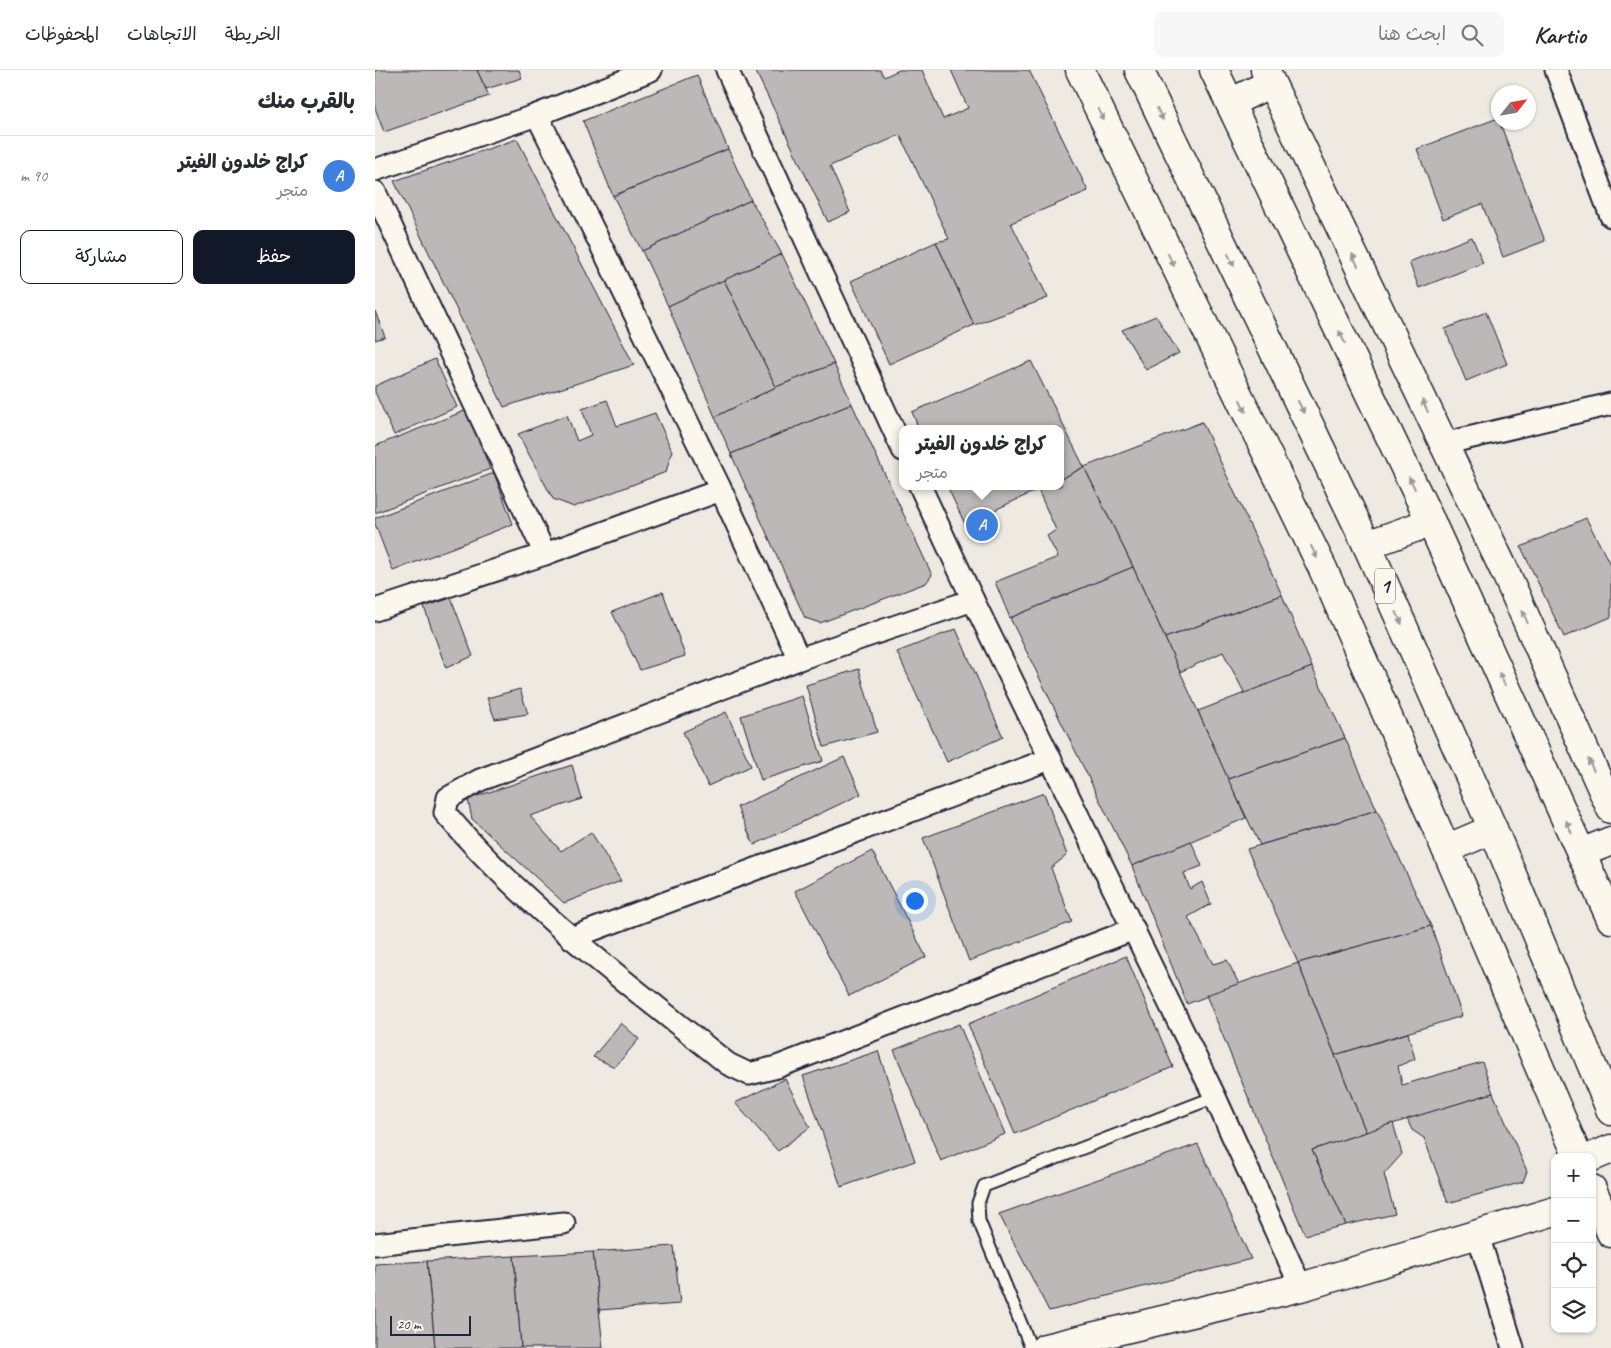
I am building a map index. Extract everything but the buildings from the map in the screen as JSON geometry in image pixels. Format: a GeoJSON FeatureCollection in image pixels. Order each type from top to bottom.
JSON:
{"type":"FeatureCollection","features":[{"type":"Feature","properties":{"kind":"main road"},"geometry":{"type":"LineString","coordinates":[[1080,70],[1323,570],[1446,849],[1576,1153]]}},
{"type":"Feature","properties":{"kind":"main road","name":"1"},"geometry":{"type":"LineString","coordinates":[[1139,70],[1367,545],[1493,829],[1611,1111]]}},
{"type":"Feature","properties":{"kind":"main road"},"geometry":{"type":"LineString","coordinates":[[1214,70],[1431,522],[1611,919]]}},
{"type":"Feature","properties":{"kind":"main road"},"geometry":{"type":"LineString","coordinates":[[1230,104],[1268,76],[1507,576],[1611,809]]}},
{"type":"Feature","properties":{"kind":"main road"},"geometry":{"type":"LineString","coordinates":[[1367,545],[1431,522]]}},
{"type":"Feature","properties":{"kind":"main road"},"geometry":{"type":"LineString","coordinates":[[1446,849],[1493,829]]}},
{"type":"Feature","properties":{"kind":"main road"},"geometry":{"type":"LineString","coordinates":[[1581,853],[1611,841]]}},
{"type":"Feature","properties":{"kind":"main road"},"geometry":{"type":"LineString","coordinates":[[1596,1155],[1611,1149]]}},
{"type":"Feature","properties":{"kind":"main road"},"geometry":{"type":"LineString","coordinates":[[1594,1198],[1611,1232]]}},
{"type":"Feature","properties":{"kind":"main road"},"geometry":{"type":"LineString","coordinates":[[1045,1348],[1301,1287],[1551,1212]]}},
{"type":"Feature","properties":{"kind":"street"},"geometry":{"type":"LineString","coordinates":[[375,170],[537,115],[651,70]]}},
{"type":"Feature","properties":{"kind":"street"},"geometry":{"type":"LineString","coordinates":[[727,70],[899,441]]}},
{"type":"Feature","properties":{"kind":"street"},"geometry":{"type":"LineString","coordinates":[[1556,70],[1605,182],[1611,216]]}},
{"type":"Feature","properties":{"kind":"street"},"geometry":{"type":"LineString","coordinates":[[537,115],[721,490],[799,659]]}},
{"type":"Feature","properties":{"kind":"street"},"geometry":{"type":"LineString","coordinates":[[375,192],[545,554]]}},
{"type":"Feature","properties":{"kind":"street"},"geometry":{"type":"LineString","coordinates":[[1443,444],[1611,404]]}},
{"type":"Feature","properties":{"kind":"street"},"geometry":{"type":"LineString","coordinates":[[376,608],[545,554],[721,490]]}},
{"type":"Feature","properties":{"kind":"street"},"geometry":{"type":"LineString","coordinates":[[922,490],[973,600],[1215,1097],[1301,1287]]}},
{"type":"Feature","properties":{"kind":"street"},"geometry":{"type":"LineString","coordinates":[[973,600],[799,659],[480,780],[448,798],[445,812],[469,841],[571,938],[728,1064],[749,1074],[777,1067],[1134,929]]}},
{"type":"Feature","properties":{"kind":"street"},"geometry":{"type":"LineString","coordinates":[[571,938],[1050,759]]}},
{"type":"Feature","properties":{"kind":"street"},"geometry":{"type":"LineString","coordinates":[[375,1244],[565,1223]]}},
{"type":"Feature","properties":{"kind":"street"},"geometry":{"type":"LineString","coordinates":[[1478,1235],[1513,1348]]}},
{"type":"Feature","properties":{"kind":"lane"},"geometry":{"type":"LineString","coordinates":[[1031,1348],[979,1221],[978,1203],[984,1186],[1215,1097]]}},
{"type":"Feature","properties":{"kind":"place","name":"كراج خلدون الفيتر"},"geometry":{"type":"Point","coordinates":[982,525]}}]}
